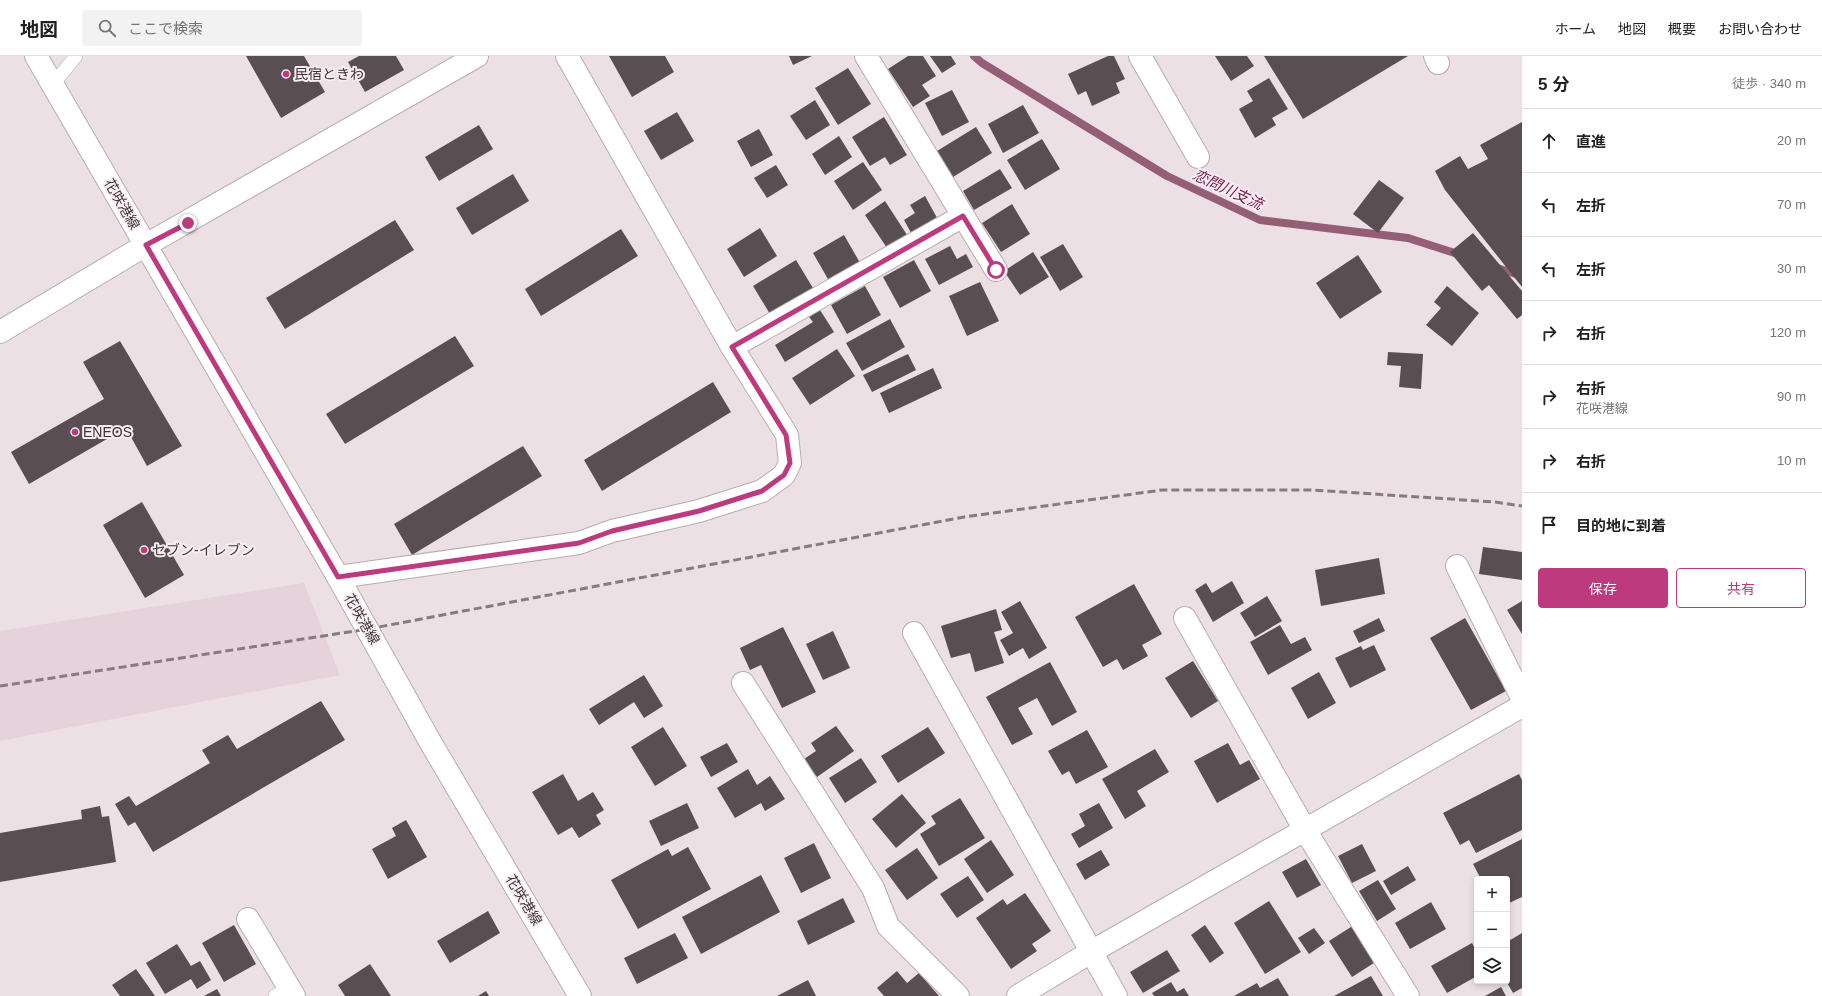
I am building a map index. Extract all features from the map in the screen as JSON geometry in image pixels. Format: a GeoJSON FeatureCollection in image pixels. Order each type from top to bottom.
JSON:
{"type":"FeatureCollection","features":[{"type":"Feature","properties":{"kind":"street","name":"花咲港線"},"geometry":{"type":"LineString","coordinates":[[36,56],[338,577],[432,745],[580,996]]}},
{"type":"Feature","properties":{"kind":"street"},"geometry":{"type":"LineString","coordinates":[[0,332],[146,245],[477,56]]}},
{"type":"Feature","properties":{"kind":"street"},"geometry":{"type":"LineString","coordinates":[[338,577],[579,543],[612,531],[699,511],[762,491],[784,475],[790,463],[786,435],[732,347],[567,56]]}},
{"type":"Feature","properties":{"kind":"street"},"geometry":{"type":"LineString","coordinates":[[866,56],[996,270]]}},
{"type":"Feature","properties":{"kind":"street"},"geometry":{"type":"LineString","coordinates":[[1140,56],[1198,157]]}},
{"type":"Feature","properties":{"kind":"street"},"geometry":{"type":"LineString","coordinates":[[732,347],[963,216]]}},
{"type":"Feature","properties":{"kind":"street"},"geometry":{"type":"LineString","coordinates":[[1457,566],[1522,698]]}},
{"type":"Feature","properties":{"kind":"street"},"geometry":{"type":"LineString","coordinates":[[1185,618],[1305,830],[1408,996]]}},
{"type":"Feature","properties":{"kind":"street"},"geometry":{"type":"LineString","coordinates":[[914,633],[1116,996]]}},
{"type":"Feature","properties":{"kind":"street"},"geometry":{"type":"LineString","coordinates":[[743,683],[873,888],[888,926],[958,996]]}},
{"type":"Feature","properties":{"kind":"street"},"geometry":{"type":"LineString","coordinates":[[1018,996],[1091,952],[1522,706]]}},
{"type":"Feature","properties":{"kind":"street"},"geometry":{"type":"LineString","coordinates":[[248,919],[286,993]]}},
{"type":"Feature","properties":{"kind":"lane"},"geometry":{"type":"LineString","coordinates":[[53,84],[76,56]]}},
{"type":"Feature","properties":{"kind":"shaded area"},"geometry":{"type":"Polygon","coordinates":[[[304,583],[340,675],[0,741],[0,631],[304,583]]]}},
{"type":"Feature","properties":{"kind":"building","name":"民宿ときわ"},"geometry":{"type":"Polygon","coordinates":[[[246,56],[304,56],[325,92],[281,118],[246,56]]]}},
{"type":"Feature","properties":{"kind":"building"},"geometry":{"type":"Polygon","coordinates":[[[359,56],[396,56],[404,70],[365,92],[348,62],[359,56]]]}},
{"type":"Feature","properties":{"kind":"building"},"geometry":{"type":"Polygon","coordinates":[[[609,56],[665,56],[674,72],[632,97],[609,56]]]}},
{"type":"Feature","properties":{"kind":"building"},"geometry":{"type":"Polygon","coordinates":[[[789,56],[812,56],[793,65],[789,56]]]}},
{"type":"Feature","properties":{"kind":"building"},"geometry":{"type":"Polygon","coordinates":[[[908,56],[923,56],[936,76],[922,85],[930,96],[913,107],[888,69],[908,56]]]}},
{"type":"Feature","properties":{"kind":"building"},"geometry":{"type":"Polygon","coordinates":[[[930,56],[951,56],[956,64],[942,73],[930,56]]]}},
{"type":"Feature","properties":{"kind":"building"},"geometry":{"type":"Polygon","coordinates":[[[1108,56],[1114,56],[1125,79],[1116,83],[1120,93],[1092,106],[1086,91],[1078,95],[1068,74],[1108,56]]]}},
{"type":"Feature","properties":{"kind":"building"},"geometry":{"type":"Polygon","coordinates":[[[1215,56],[1247,56],[1254,66],[1231,81],[1215,56]]]}},
{"type":"Feature","properties":{"kind":"building"},"geometry":{"type":"Polygon","coordinates":[[[1264,56],[1408,56],[1303,119],[1264,56]]]}},
{"type":"Feature","properties":{"kind":"building"},"geometry":{"type":"Polygon","coordinates":[[[848,68],[871,104],[838,125],[815,88],[848,68]]]}},
{"type":"Feature","properties":{"kind":"building"},"geometry":{"type":"Polygon","coordinates":[[[1269,78],[1288,109],[1272,118],[1276,125],[1255,138],[1239,109],[1253,101],[1247,91],[1269,78]]]}},
{"type":"Feature","properties":{"kind":"building"},"geometry":{"type":"Polygon","coordinates":[[[952,90],[969,122],[942,136],[925,103],[952,90]]]}},
{"type":"Feature","properties":{"kind":"building"},"geometry":{"type":"Polygon","coordinates":[[[815,100],[830,125],[806,140],[790,116],[815,100]]]}},
{"type":"Feature","properties":{"kind":"building"},"geometry":{"type":"Polygon","coordinates":[[[1023,105],[1039,133],[1003,153],[988,124],[1023,105]]]}},
{"type":"Feature","properties":{"kind":"building"},"geometry":{"type":"Polygon","coordinates":[[[677,112],[694,141],[661,160],[644,131],[677,112]]]}},
{"type":"Feature","properties":{"kind":"building"},"geometry":{"type":"Polygon","coordinates":[[[884,117],[907,155],[890,165],[885,157],[870,166],[852,137],[884,117]]]}},
{"type":"Feature","properties":{"kind":"building"},"geometry":{"type":"Polygon","coordinates":[[[1522,122],[1522,287],[1445,190],[1435,171],[1460,156],[1468,169],[1488,159],[1480,145],[1522,122]]]}},
{"type":"Feature","properties":{"kind":"building"},"geometry":{"type":"Polygon","coordinates":[[[479,125],[493,149],[439,181],[425,157],[479,125]]]}},
{"type":"Feature","properties":{"kind":"building"},"geometry":{"type":"Polygon","coordinates":[[[976,127],[992,153],[953,177],[937,151],[976,127]]]}},
{"type":"Feature","properties":{"kind":"building"},"geometry":{"type":"Polygon","coordinates":[[[759,129],[773,155],[751,167],[737,141],[759,129]]]}},
{"type":"Feature","properties":{"kind":"building"},"geometry":{"type":"Polygon","coordinates":[[[839,136],[852,157],[825,175],[812,154],[839,136]]]}},
{"type":"Feature","properties":{"kind":"building"},"geometry":{"type":"Polygon","coordinates":[[[1042,139],[1060,169],[1025,190],[1007,160],[1042,139]]]}},
{"type":"Feature","properties":{"kind":"building"},"geometry":{"type":"Polygon","coordinates":[[[863,162],[882,190],[853,210],[834,181],[863,162]]]}},
{"type":"Feature","properties":{"kind":"building"},"geometry":{"type":"Polygon","coordinates":[[[776,165],[788,185],[767,198],[754,178],[776,165]]]}},
{"type":"Feature","properties":{"kind":"building"},"geometry":{"type":"Polygon","coordinates":[[[1000,169],[1012,188],[974,210],[963,191],[1000,169]]]}},
{"type":"Feature","properties":{"kind":"building"},"geometry":{"type":"Polygon","coordinates":[[[513,174],[529,201],[472,235],[456,208],[513,174]]]}},
{"type":"Feature","properties":{"kind":"building"},"geometry":{"type":"Polygon","coordinates":[[[1379,180],[1404,198],[1378,233],[1353,214],[1379,180]]]}},
{"type":"Feature","properties":{"kind":"building"},"geometry":{"type":"Polygon","coordinates":[[[925,196],[941,225],[915,240],[904,220],[915,213],[910,205],[925,196]]]}},
{"type":"Feature","properties":{"kind":"building"},"geometry":{"type":"Polygon","coordinates":[[[885,201],[911,241],[891,254],[865,215],[885,201]]]}},
{"type":"Feature","properties":{"kind":"building"},"geometry":{"type":"Polygon","coordinates":[[[1012,204],[1030,234],[1001,252],[982,223],[1012,204]]]}},
{"type":"Feature","properties":{"kind":"building"},"geometry":{"type":"Polygon","coordinates":[[[395,220],[414,250],[285,329],[266,298],[395,220]]]}},
{"type":"Feature","properties":{"kind":"building"},"geometry":{"type":"Polygon","coordinates":[[[760,228],[777,256],[744,277],[727,249],[760,228]]]}},
{"type":"Feature","properties":{"kind":"building"},"geometry":{"type":"Polygon","coordinates":[[[621,229],[638,256],[541,316],[525,289],[621,229]]]}},
{"type":"Feature","properties":{"kind":"building"},"geometry":{"type":"Polygon","coordinates":[[[1473,233],[1522,291],[1522,315],[1517,319],[1489,285],[1482,291],[1450,252],[1473,233]]]}},
{"type":"Feature","properties":{"kind":"building"},"geometry":{"type":"Polygon","coordinates":[[[844,235],[863,268],[832,286],[813,253],[844,235]]]}},
{"type":"Feature","properties":{"kind":"building"},"geometry":{"type":"Polygon","coordinates":[[[1063,244],[1083,277],[1060,291],[1040,257],[1063,244]]]}},
{"type":"Feature","properties":{"kind":"building"},"geometry":{"type":"Polygon","coordinates":[[[950,246],[957,259],[966,254],[973,267],[939,285],[925,259],[950,246]]]}},
{"type":"Feature","properties":{"kind":"building"},"geometry":{"type":"Polygon","coordinates":[[[1033,252],[1049,277],[1020,295],[1004,271],[1033,252]]]}},
{"type":"Feature","properties":{"kind":"building"},"geometry":{"type":"Polygon","coordinates":[[[1358,255],[1382,292],[1340,319],[1316,283],[1358,255]]]}},
{"type":"Feature","properties":{"kind":"building"},"geometry":{"type":"Polygon","coordinates":[[[796,260],[816,293],[773,319],[753,286],[796,260]]]}},
{"type":"Feature","properties":{"kind":"building"},"geometry":{"type":"Polygon","coordinates":[[[914,260],[931,291],[900,308],[883,277],[914,260]]]}},
{"type":"Feature","properties":{"kind":"building"},"geometry":{"type":"Polygon","coordinates":[[[980,282],[999,321],[967,336],[949,296],[980,282]]]}},
{"type":"Feature","properties":{"kind":"building"},"geometry":{"type":"Polygon","coordinates":[[[865,286],[881,315],[847,334],[831,305],[865,286]]]}},
{"type":"Feature","properties":{"kind":"building"},"geometry":{"type":"Polygon","coordinates":[[[1447,286],[1479,313],[1452,346],[1426,325],[1441,308],[1434,302],[1447,286]]]}},
{"type":"Feature","properties":{"kind":"building"},"geometry":{"type":"Polygon","coordinates":[[[820,310],[834,332],[785,362],[775,345],[813,322],[809,317],[820,310]]]}},
{"type":"Feature","properties":{"kind":"building"},"geometry":{"type":"Polygon","coordinates":[[[890,319],[905,347],[862,371],[846,343],[890,319]]]}},
{"type":"Feature","properties":{"kind":"building"},"geometry":{"type":"Polygon","coordinates":[[[455,336],[474,366],[345,444],[326,414],[455,336]]]}},
{"type":"Feature","properties":{"kind":"building"},"geometry":{"type":"Polygon","coordinates":[[[120,341],[182,446],[147,466],[126,428],[29,484],[11,452],[104,399],[83,362],[120,341]]]}},
{"type":"Feature","properties":{"kind":"building"},"geometry":{"type":"Polygon","coordinates":[[[837,349],[855,376],[810,405],[792,378],[837,349]]]}},
{"type":"Feature","properties":{"kind":"building"},"geometry":{"type":"Polygon","coordinates":[[[1388,352],[1423,354],[1421,389],[1399,387],[1401,366],[1387,365],[1388,352]]]}},
{"type":"Feature","properties":{"kind":"building"},"geometry":{"type":"Polygon","coordinates":[[[908,354],[916,370],[872,392],[863,375],[908,354]]]}},
{"type":"Feature","properties":{"kind":"building"},"geometry":{"type":"Polygon","coordinates":[[[933,368],[942,388],[889,413],[880,393],[933,368]]]}},
{"type":"Feature","properties":{"kind":"building"},"geometry":{"type":"Polygon","coordinates":[[[713,382],[731,412],[602,491],[584,460],[713,382]]]}},
{"type":"Feature","properties":{"kind":"building"},"geometry":{"type":"Polygon","coordinates":[[[523,446],[542,476],[412,555],[394,524],[523,446]]]}},
{"type":"Feature","properties":{"kind":"building","name":"セブン-イレブン"},"geometry":{"type":"Polygon","coordinates":[[[142,502],[184,575],[145,598],[103,525],[142,502]]]}},
{"type":"Feature","properties":{"kind":"building"},"geometry":{"type":"Polygon","coordinates":[[[1483,547],[1522,552],[1522,580],[1479,574],[1483,547]]]}},
{"type":"Feature","properties":{"kind":"building"},"geometry":{"type":"Polygon","coordinates":[[[1379,558],[1385,594],[1321,606],[1315,570],[1379,558]]]}},
{"type":"Feature","properties":{"kind":"building"},"geometry":{"type":"Polygon","coordinates":[[[1232,581],[1244,603],[1213,622],[1195,590],[1206,583],[1212,593],[1232,581]]]}},
{"type":"Feature","properties":{"kind":"building"},"geometry":{"type":"Polygon","coordinates":[[[1134,584],[1162,634],[1142,645],[1148,656],[1123,670],[1117,659],[1103,667],[1075,617],[1134,584]]]}},
{"type":"Feature","properties":{"kind":"building"},"geometry":{"type":"Polygon","coordinates":[[[1267,596],[1282,621],[1255,637],[1240,613],[1267,596]]]}},
{"type":"Feature","properties":{"kind":"building"},"geometry":{"type":"Polygon","coordinates":[[[1020,601],[1047,648],[1029,659],[1023,648],[1009,656],[1000,640],[1013,633],[1001,612],[1020,601]]]}},
{"type":"Feature","properties":{"kind":"building"},"geometry":{"type":"Polygon","coordinates":[[[1522,601],[1522,634],[1507,610],[1522,601]]]}},
{"type":"Feature","properties":{"kind":"building"},"geometry":{"type":"Polygon","coordinates":[[[996,609],[1002,630],[994,632],[1004,663],[975,672],[970,653],[951,658],[941,626],[996,609]]]}},
{"type":"Feature","properties":{"kind":"building"},"geometry":{"type":"Polygon","coordinates":[[[1379,618],[1385,631],[1359,643],[1353,631],[1379,618]]]}},
{"type":"Feature","properties":{"kind":"building"},"geometry":{"type":"Polygon","coordinates":[[[1465,618],[1506,691],[1471,710],[1430,638],[1465,618]]]}},
{"type":"Feature","properties":{"kind":"building"},"geometry":{"type":"Polygon","coordinates":[[[1280,625],[1291,644],[1305,637],[1312,650],[1268,675],[1250,642],[1280,625]]]}},
{"type":"Feature","properties":{"kind":"building"},"geometry":{"type":"Polygon","coordinates":[[[783,627],[816,692],[782,708],[761,665],[750,670],[740,648],[783,627]]]}},
{"type":"Feature","properties":{"kind":"building"},"geometry":{"type":"Polygon","coordinates":[[[833,631],[850,668],[823,680],[806,644],[833,631]]]}},
{"type":"Feature","properties":{"kind":"building"},"geometry":{"type":"Polygon","coordinates":[[[1374,645],[1386,670],[1350,688],[1335,658],[1361,646],[1363,650],[1374,645]]]}},
{"type":"Feature","properties":{"kind":"building"},"geometry":{"type":"Polygon","coordinates":[[[1193,661],[1218,701],[1191,718],[1165,678],[1193,661]]]}},
{"type":"Feature","properties":{"kind":"building"},"geometry":{"type":"Polygon","coordinates":[[[1050,662],[1077,712],[1052,726],[1037,698],[1018,708],[1033,734],[1012,745],[986,697],[1050,662]]]}},
{"type":"Feature","properties":{"kind":"building"},"geometry":{"type":"Polygon","coordinates":[[[1319,672],[1336,703],[1308,719],[1291,688],[1319,672]]]}},
{"type":"Feature","properties":{"kind":"building"},"geometry":{"type":"Polygon","coordinates":[[[644,675],[663,706],[644,718],[634,702],[599,725],[589,709],[644,675]]]}},
{"type":"Feature","properties":{"kind":"building"},"geometry":{"type":"Polygon","coordinates":[[[321,701],[345,740],[153,852],[135,822],[128,826],[115,804],[129,796],[136,806],[210,763],[202,750],[228,735],[237,749],[321,701]]]}},
{"type":"Feature","properties":{"kind":"building"},"geometry":{"type":"Polygon","coordinates":[[[836,726],[854,751],[817,777],[804,759],[816,751],[811,743],[836,726]]]}},
{"type":"Feature","properties":{"kind":"building"},"geometry":{"type":"Polygon","coordinates":[[[663,727],[687,766],[655,786],[631,747],[663,727]]]}},
{"type":"Feature","properties":{"kind":"building"},"geometry":{"type":"Polygon","coordinates":[[[928,727],[945,753],[898,783],[881,756],[928,727]]]}},
{"type":"Feature","properties":{"kind":"building"},"geometry":{"type":"Polygon","coordinates":[[[1087,730],[1108,767],[1076,784],[1069,771],[1062,775],[1048,751],[1087,730]]]}},
{"type":"Feature","properties":{"kind":"building"},"geometry":{"type":"Polygon","coordinates":[[[727,743],[738,762],[711,777],[700,757],[727,743]]]}},
{"type":"Feature","properties":{"kind":"building"},"geometry":{"type":"Polygon","coordinates":[[[1228,743],[1240,765],[1249,760],[1260,779],[1217,803],[1194,761],[1228,743]]]}},
{"type":"Feature","properties":{"kind":"building"},"geometry":{"type":"Polygon","coordinates":[[[1155,749],[1169,772],[1137,791],[1146,806],[1125,819],[1102,779],[1155,749]]]}},
{"type":"Feature","properties":{"kind":"building"},"geometry":{"type":"Polygon","coordinates":[[[861,758],[877,782],[845,803],[829,778],[861,758]]]}},
{"type":"Feature","properties":{"kind":"building"},"geometry":{"type":"Polygon","coordinates":[[[748,769],[757,785],[770,776],[785,799],[765,811],[761,803],[735,818],[717,788],[748,769]]]}},
{"type":"Feature","properties":{"kind":"building"},"geometry":{"type":"Polygon","coordinates":[[[563,774],[578,801],[593,792],[604,810],[596,815],[601,824],[579,838],[572,827],[558,835],[532,792],[563,774]]]}},
{"type":"Feature","properties":{"kind":"building"},"geometry":{"type":"Polygon","coordinates":[[[1519,774],[1522,780],[1522,830],[1476,853],[1469,840],[1460,845],[1443,813],[1519,774]]]}},
{"type":"Feature","properties":{"kind":"building"},"geometry":{"type":"Polygon","coordinates":[[[902,794],[926,823],[896,848],[872,819],[902,794]]]}},
{"type":"Feature","properties":{"kind":"building"},"geometry":{"type":"Polygon","coordinates":[[[960,798],[985,838],[939,866],[920,834],[936,824],[931,816],[960,798]]]}},
{"type":"Feature","properties":{"kind":"building"},"geometry":{"type":"Polygon","coordinates":[[[687,803],[699,828],[661,846],[649,821],[687,803]]]}},
{"type":"Feature","properties":{"kind":"building"},"geometry":{"type":"Polygon","coordinates":[[[1099,803],[1113,828],[1079,848],[1071,834],[1085,826],[1079,814],[1099,803]]]}},
{"type":"Feature","properties":{"kind":"building"},"geometry":{"type":"Polygon","coordinates":[[[100,806],[102,817],[109,816],[116,862],[0,882],[0,833],[82,819],[81,810],[100,806]]]}},
{"type":"Feature","properties":{"kind":"building"},"geometry":{"type":"Polygon","coordinates":[[[406,820],[427,857],[388,879],[372,849],[396,836],[392,828],[406,820]]]}},
{"type":"Feature","properties":{"kind":"building"},"geometry":{"type":"Polygon","coordinates":[[[1522,839],[1522,897],[1510,903],[1510,876],[1479,876],[1473,864],[1522,839]]]}},
{"type":"Feature","properties":{"kind":"building"},"geometry":{"type":"Polygon","coordinates":[[[991,840],[1014,875],[987,893],[964,859],[991,840]]]}},
{"type":"Feature","properties":{"kind":"building"},"geometry":{"type":"Polygon","coordinates":[[[814,843],[831,878],[801,893],[784,858],[814,843]]]}},
{"type":"Feature","properties":{"kind":"building"},"geometry":{"type":"Polygon","coordinates":[[[1362,844],[1376,871],[1352,883],[1338,856],[1362,844]]]}},
{"type":"Feature","properties":{"kind":"building"},"geometry":{"type":"Polygon","coordinates":[[[688,847],[711,889],[638,929],[611,880],[668,849],[672,856],[688,847]]]}},
{"type":"Feature","properties":{"kind":"building"},"geometry":{"type":"Polygon","coordinates":[[[917,848],[938,878],[907,900],[885,870],[917,848]]]}},
{"type":"Feature","properties":{"kind":"building"},"geometry":{"type":"Polygon","coordinates":[[[1101,850],[1110,865],[1085,880],[1076,864],[1101,850]]]}},
{"type":"Feature","properties":{"kind":"building"},"geometry":{"type":"Polygon","coordinates":[[[1306,859],[1321,885],[1297,898],[1282,872],[1306,859]]]}},
{"type":"Feature","properties":{"kind":"building"},"geometry":{"type":"Polygon","coordinates":[[[1408,866],[1416,880],[1391,895],[1383,881],[1408,866]]]}},
{"type":"Feature","properties":{"kind":"building"},"geometry":{"type":"Polygon","coordinates":[[[761,875],[780,912],[701,954],[682,917],[761,875]]]}},
{"type":"Feature","properties":{"kind":"building"},"geometry":{"type":"Polygon","coordinates":[[[968,876],[984,900],[957,918],[940,894],[968,876]]]}},
{"type":"Feature","properties":{"kind":"building"},"geometry":{"type":"Polygon","coordinates":[[[1378,880],[1396,909],[1377,921],[1359,891],[1378,880]]]}},
{"type":"Feature","properties":{"kind":"building"},"geometry":{"type":"Polygon","coordinates":[[[1025,893],[1051,931],[1032,944],[1037,951],[1011,969],[976,918],[1003,899],[1007,905],[1025,893]]]}},
{"type":"Feature","properties":{"kind":"building"},"geometry":{"type":"Polygon","coordinates":[[[843,898],[855,922],[808,945],[797,921],[843,898]]]}},
{"type":"Feature","properties":{"kind":"building"},"geometry":{"type":"Polygon","coordinates":[[[1269,901],[1301,952],[1265,974],[1234,923],[1269,901]]]}},
{"type":"Feature","properties":{"kind":"building"},"geometry":{"type":"Polygon","coordinates":[[[1431,902],[1446,929],[1410,949],[1395,923],[1431,902]]]}},
{"type":"Feature","properties":{"kind":"building"},"geometry":{"type":"Polygon","coordinates":[[[488,911],[500,933],[450,963],[437,941],[488,911]]]}},
{"type":"Feature","properties":{"kind":"building"},"geometry":{"type":"Polygon","coordinates":[[[234,925],[256,964],[224,982],[202,943],[234,925]]]}},
{"type":"Feature","properties":{"kind":"building"},"geometry":{"type":"Polygon","coordinates":[[[1205,925],[1224,953],[1210,963],[1191,935],[1205,925]]]}},
{"type":"Feature","properties":{"kind":"building"},"geometry":{"type":"Polygon","coordinates":[[[1354,925],[1377,961],[1352,977],[1329,941],[1354,925]]]}},
{"type":"Feature","properties":{"kind":"building"},"geometry":{"type":"Polygon","coordinates":[[[1314,928],[1325,943],[1309,954],[1298,938],[1314,928]]]}},
{"type":"Feature","properties":{"kind":"building"},"geometry":{"type":"Polygon","coordinates":[[[675,933],[688,958],[637,984],[624,958],[675,933]]]}},
{"type":"Feature","properties":{"kind":"building"},"geometry":{"type":"Polygon","coordinates":[[[1522,933],[1522,988],[1513,993],[1508,984],[1510,984],[1510,940],[1522,933]]]}},
{"type":"Feature","properties":{"kind":"building"},"geometry":{"type":"Polygon","coordinates":[[[1472,943],[1474,947],[1474,978],[1447,993],[1431,966],[1472,943]]]}},
{"type":"Feature","properties":{"kind":"building"},"geometry":{"type":"Polygon","coordinates":[[[177,944],[191,966],[200,961],[211,980],[197,989],[191,979],[165,994],[146,963],[177,944]]]}},
{"type":"Feature","properties":{"kind":"building"},"geometry":{"type":"Polygon","coordinates":[[[1167,950],[1180,971],[1143,993],[1130,972],[1167,950]]]}},
{"type":"Feature","properties":{"kind":"building"},"geometry":{"type":"Polygon","coordinates":[[[370,964],[391,996],[345,996],[338,985],[370,964]]]}},
{"type":"Feature","properties":{"kind":"building"},"geometry":{"type":"Polygon","coordinates":[[[136,969],[155,996],[120,996],[112,985],[136,969]]]}},
{"type":"Feature","properties":{"kind":"building"},"geometry":{"type":"Polygon","coordinates":[[[897,971],[907,983],[919,973],[939,996],[884,996],[877,988],[897,971]]]}},
{"type":"Feature","properties":{"kind":"building"},"geometry":{"type":"Polygon","coordinates":[[[1371,976],[1383,996],[1334,996],[1371,976]]]}},
{"type":"Feature","properties":{"kind":"building"},"geometry":{"type":"Polygon","coordinates":[[[1278,978],[1289,996],[1234,996],[1257,983],[1260,988],[1278,978]]]}},
{"type":"Feature","properties":{"kind":"building"},"geometry":{"type":"Polygon","coordinates":[[[808,980],[816,996],[777,996],[808,980]]]}},
{"type":"Feature","properties":{"kind":"building"},"geometry":{"type":"Polygon","coordinates":[[[1171,982],[1177,992],[1184,988],[1189,996],[1154,996],[1152,993],[1171,982]]]}},
{"type":"Feature","properties":{"kind":"building"},"geometry":{"type":"Polygon","coordinates":[[[1501,987],[1506,996],[1485,996],[1501,987]]]}},
{"type":"Feature","properties":{"kind":"building"},"geometry":{"type":"Polygon","coordinates":[[[217,989],[221,996],[204,996],[217,989]]]}},
{"type":"Feature","properties":{"kind":"building"},"geometry":{"type":"Polygon","coordinates":[[[486,991],[489,996],[478,996],[486,991]]]}},
{"type":"Feature","properties":{"kind":"waterway","name":"恋問川支流"},"geometry":{"type":"LineString","coordinates":[[974,56],[982,63],[1167,176],[1260,220],[1408,238],[1461,255]]}},
{"type":"Feature","properties":{"kind":"waterway","name":"恋問川支流"},"geometry":{"type":"LineString","coordinates":[[1494,267],[1522,276]]}},
{"type":"Feature","properties":{"kind":"railway"},"geometry":{"type":"LineString","coordinates":[[0,686],[368,629],[964,517],[1162,490],[1313,490],[1495,502],[1522,506]]}},
{"type":"Feature","properties":{"kind":"place","name":"民宿ときわ"},"geometry":{"type":"Point","coordinates":[286,74]}},
{"type":"Feature","properties":{"kind":"place","name":"ENEOS"},"geometry":{"type":"Point","coordinates":[75,432]}},
{"type":"Feature","properties":{"kind":"place","name":"セブン-イレブン"},"geometry":{"type":"Point","coordinates":[144,550]}},
{"type":"Feature","properties":{"kind":"route"},"geometry":{"type":"LineString","coordinates":[[188,223],[146,245],[338,577],[579,543],[612,531],[699,511],[762,491],[784,475],[790,463],[786,435],[732,347],[963,216],[996,270]]}}]}
